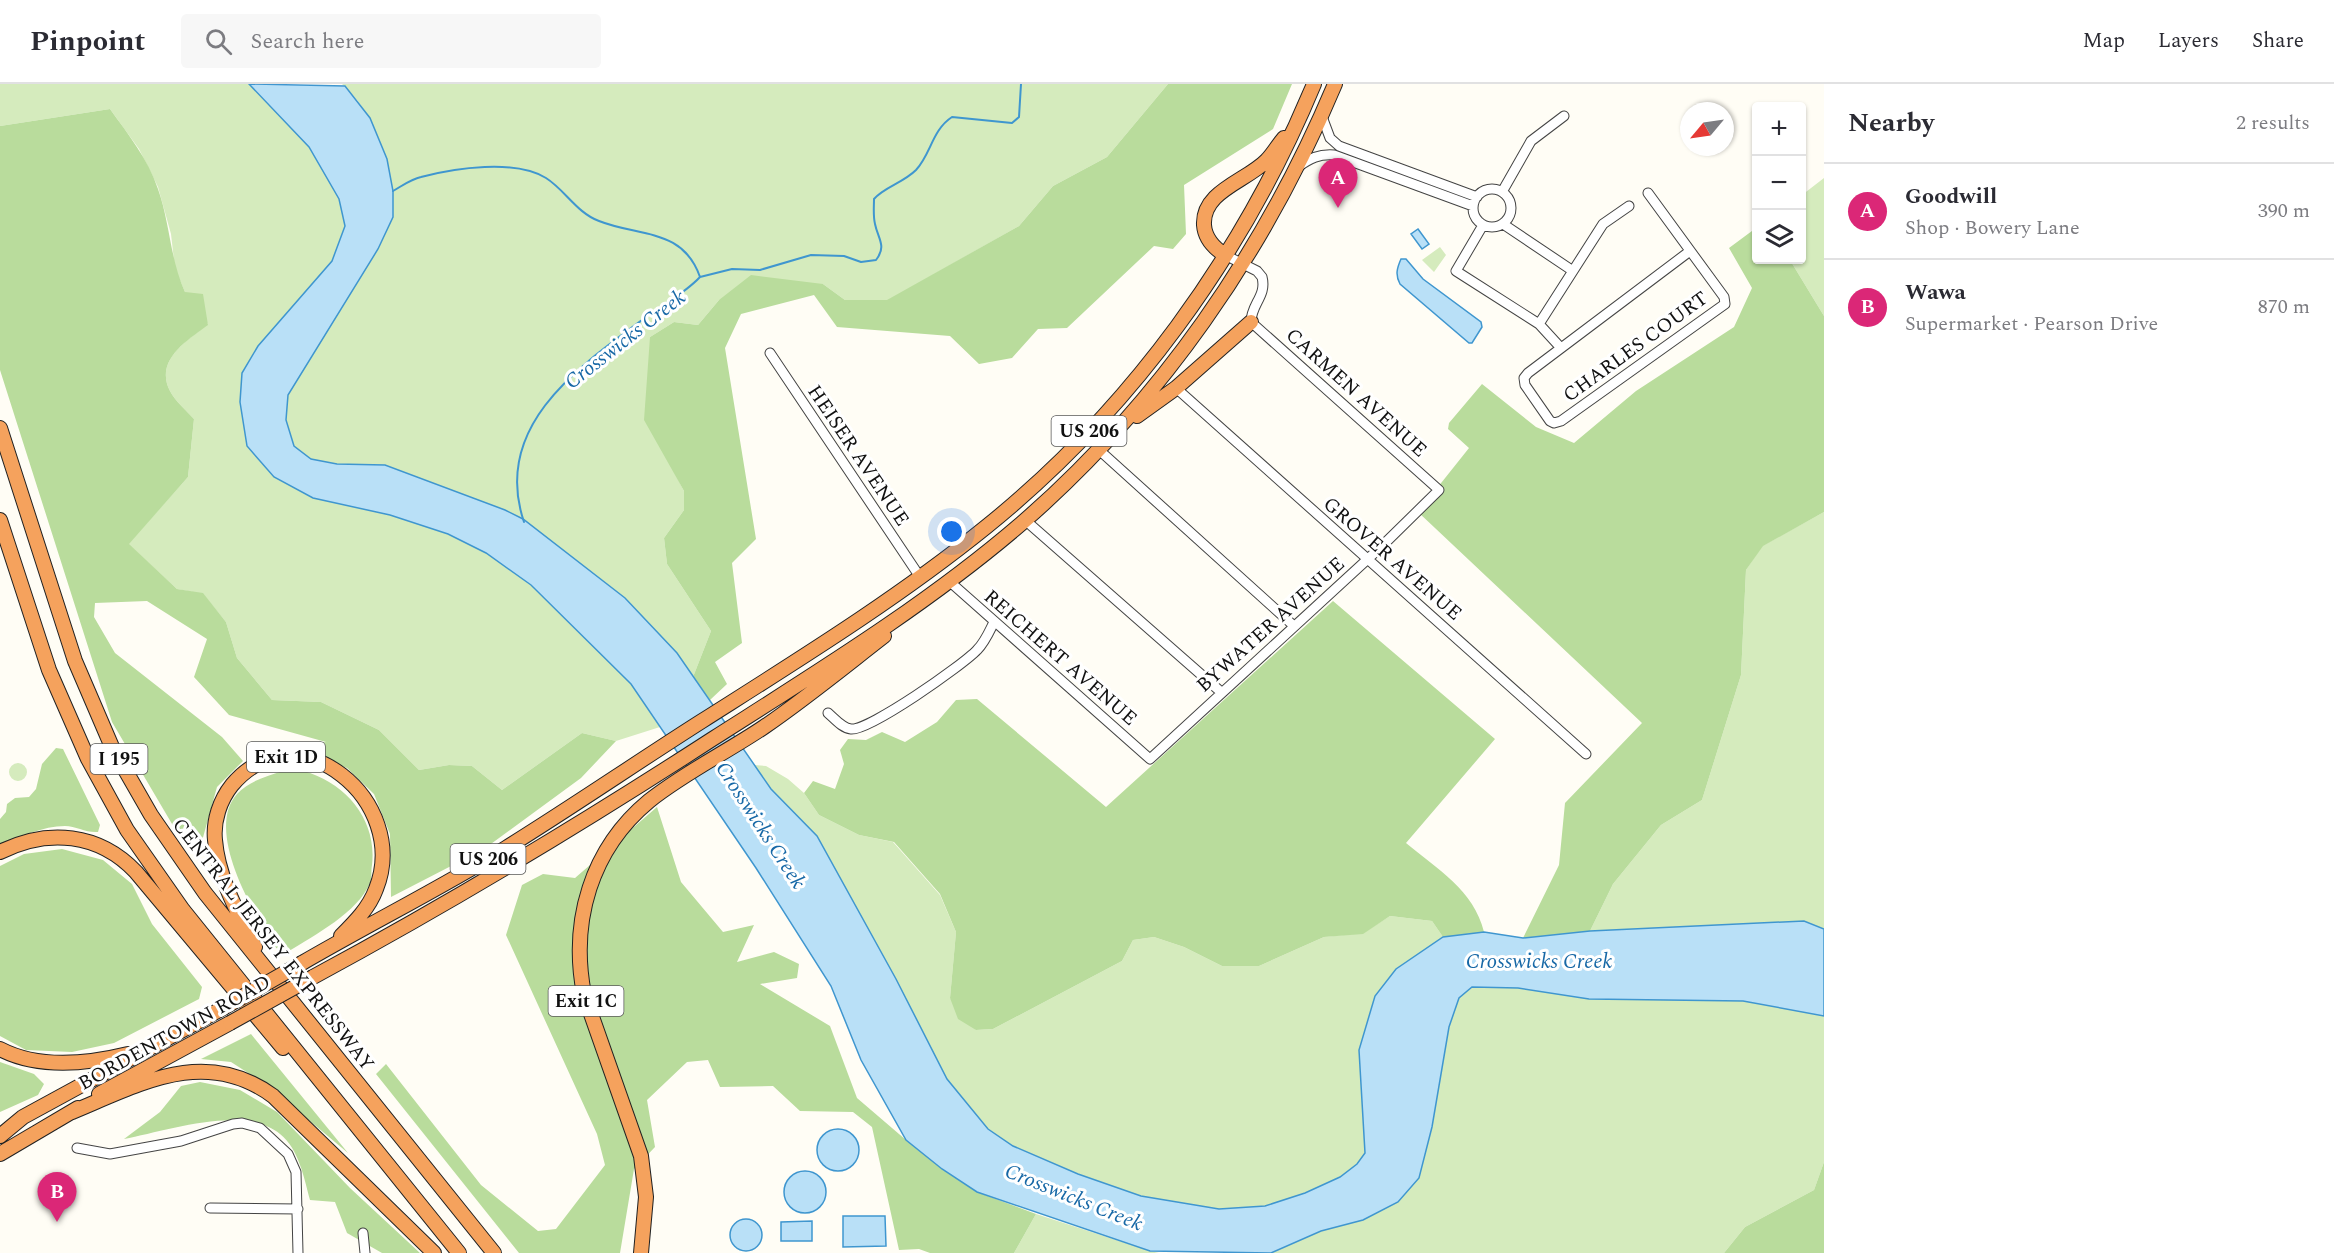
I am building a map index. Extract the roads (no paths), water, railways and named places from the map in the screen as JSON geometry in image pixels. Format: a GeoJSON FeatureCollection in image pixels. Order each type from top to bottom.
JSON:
{"type":"FeatureCollection","features":[{"type":"Feature","properties":{"kind":"highway","name":"US 206"},"geometry":{"type":"LineString","coordinates":[[920,577],[1005,511],[1110,409],[1166,341],[1225,255],[1259,199],[1314,84]]}},
{"type":"Feature","properties":{"kind":"highway","name":"US 206"},"geometry":{"type":"LineString","coordinates":[[934,592],[1025,520],[1098,449],[1166,371],[1243,263],[1294,170],[1335,84]]}},
{"type":"Feature","properties":{"kind":"highway"},"geometry":{"type":"LineString","coordinates":[[1225,255],[1216,248],[1206,234],[1205,215],[1208,207],[1226,189],[1267,161],[1301,114]]}},
{"type":"Feature","properties":{"kind":"highway"},"geometry":{"type":"LineString","coordinates":[[1115,431],[1176,388],[1251,322]]}},
{"type":"Feature","properties":{"kind":"highway","name":"CENTRAL JERSEY EXPRESSWAY"},"geometry":{"type":"LineString","coordinates":[[0,428],[59,617],[92,704],[112,747],[177,855],[266,970],[494,1253]]}},
{"type":"Feature","properties":{"kind":"highway","name":"I 195"},"geometry":{"type":"LineString","coordinates":[[0,519],[48,670],[88,759],[127,830],[183,910],[459,1253]]}},
{"type":"Feature","properties":{"kind":"highway","name":"BORDENTOWN ROAD"},"geometry":{"type":"LineString","coordinates":[[0,1136],[23,1117],[223,1008],[503,850],[920,577]]}},
{"type":"Feature","properties":{"kind":"highway","name":"BORDENTOWN ROAD"},"geometry":{"type":"LineString","coordinates":[[0,1154],[111,1086],[313,977],[553,841],[756,712],[934,592]]}},
{"type":"Feature","properties":{"kind":"highway","name":"Exit 1C"},"geometry":{"type":"LineString","coordinates":[[641,1253],[646,1197],[641,1156],[584,994],[579,964],[579,935],[586,896],[611,843],[637,812],[764,727],[824,683],[934,592]]}},
{"type":"Feature","properties":{"kind":"highway","name":"Exit 1D"},"geometry":{"type":"LineString","coordinates":[[266,970],[223,875],[215,828],[220,807],[229,789],[247,771],[269,760],[305,759],[332,768],[354,783],[377,819],[383,849],[382,870],[376,890],[357,919],[331,946]]}},
{"type":"Feature","properties":{"kind":"highway"},"geometry":{"type":"LineString","coordinates":[[0,852],[27,841],[66,837],[102,846],[127,863],[237,995],[407,1188]]}},
{"type":"Feature","properties":{"kind":"highway"},"geometry":{"type":"LineString","coordinates":[[0,1049],[20,1058],[59,1063],[115,1057],[144,1050]]}},
{"type":"Feature","properties":{"kind":"highway"},"geometry":{"type":"LineString","coordinates":[[72,1112],[186,1071],[214,1070],[244,1078],[273,1096],[434,1253]]}},
{"type":"Feature","properties":{"kind":"street"},"geometry":{"type":"LineString","coordinates":[[1321,114],[1330,138],[1339,146],[1475,202]]}},
{"type":"Feature","properties":{"kind":"street"},"geometry":{"type":"LineString","coordinates":[[1502,192],[1531,141],[1564,116]]}},
{"type":"Feature","properties":{"kind":"street"},"geometry":{"type":"LineString","coordinates":[[1294,170],[1311,158],[1322,154],[1334,155],[1475,202]]}},
{"type":"Feature","properties":{"kind":"street"},"geometry":{"type":"LineString","coordinates":[[1490,189],[1502,192],[1511,208],[1507,220],[1503,224],[1491,227],[1483,225],[1476,218],[1475,202],[1490,189]]}},
{"type":"Feature","properties":{"kind":"street"},"geometry":{"type":"LineString","coordinates":[[1648,193],[1690,251]]}},
{"type":"Feature","properties":{"kind":"street"},"geometry":{"type":"LineString","coordinates":[[1539,324],[1603,224],[1629,206]]}},
{"type":"Feature","properties":{"kind":"street"},"geometry":{"type":"LineString","coordinates":[[1503,224],[1573,270]]}},
{"type":"Feature","properties":{"kind":"street"},"geometry":{"type":"LineString","coordinates":[[1483,225],[1456,271],[1539,324],[1561,348]]}},
{"type":"Feature","properties":{"kind":"street","name":"CHARLES COURT"},"geometry":{"type":"LineString","coordinates":[[1690,251],[1724,297],[1725,304],[1571,414],[1554,423],[1524,381],[1528,373],[1561,348],[1690,251]]}},
{"type":"Feature","properties":{"kind":"street"},"geometry":{"type":"LineString","coordinates":[[1225,255],[1243,263],[1262,277],[1263,295],[1253,309],[1251,322]]}},
{"type":"Feature","properties":{"kind":"street","name":"CARMEN AVENUE"},"geometry":{"type":"LineString","coordinates":[[1251,322],[1439,490]]}},
{"type":"Feature","properties":{"kind":"street","name":"HEISER AVENUE"},"geometry":{"type":"LineString","coordinates":[[770,353],[920,577]]}},
{"type":"Feature","properties":{"kind":"street","name":"GROVER AVENUE"},"geometry":{"type":"LineString","coordinates":[[1176,388],[1586,754]]}},
{"type":"Feature","properties":{"kind":"street"},"geometry":{"type":"LineString","coordinates":[[1098,449],[1294,626]]}},
{"type":"Feature","properties":{"kind":"street","name":"BYWATER AVENUE"},"geometry":{"type":"LineString","coordinates":[[1150,759],[1439,490]]}},
{"type":"Feature","properties":{"kind":"street"},"geometry":{"type":"LineString","coordinates":[[1025,520],[1221,692]]}},
{"type":"Feature","properties":{"kind":"street","name":"REICHERT AVENUE"},"geometry":{"type":"LineString","coordinates":[[949,581],[1150,759]]}},
{"type":"Feature","properties":{"kind":"street"},"geometry":{"type":"LineString","coordinates":[[828,713],[851,729],[861,728],[966,660],[987,638],[994,622]]}},
{"type":"Feature","properties":{"kind":"street"},"geometry":{"type":"LineString","coordinates":[[77,1148],[110,1154],[181,1141],[243,1123],[260,1128],[282,1147],[292,1161],[297,1182],[298,1253]]}},
{"type":"Feature","properties":{"kind":"street"},"geometry":{"type":"LineString","coordinates":[[210,1208],[298,1209]]}},
{"type":"Feature","properties":{"kind":"street"},"geometry":{"type":"LineString","coordinates":[[363,1233],[365,1253]]}},
{"type":"Feature","properties":{"kind":"water"},"geometry":{"type":"Polygon","coordinates":[[[249,84],[345,86],[370,118],[387,159],[393,191],[393,217],[378,249],[288,395],[286,420],[294,446],[311,459],[337,464],[385,465],[505,510],[523,519],[625,598],[677,653],[771,789],[817,836],[896,979],[947,1079],[988,1129],[1013,1146],[1078,1174],[1141,1196],[1219,1209],[1265,1206],[1305,1193],[1340,1177],[1357,1164],[1365,1153],[1359,1050],[1375,996],[1396,969],[1443,937],[1484,932],[1523,938],[1590,931],[1804,921],[1824,929],[1824,1016],[1743,1001],[1589,999],[1518,988],[1472,987],[1459,998],[1449,1027],[1432,1127],[1419,1178],[1398,1202],[1363,1220],[1321,1231],[1271,1253],[1150,1251],[977,1192],[942,1169],[906,1140],[861,1060],[831,986],[756,868],[631,684],[531,585],[486,553],[448,534],[390,515],[313,498],[274,477],[247,446],[240,402],[242,373],[258,346],[332,261],[345,226],[339,199],[309,147],[249,84]]]}},
{"type":"Feature","properties":{"kind":"water"},"geometry":{"type":"Polygon","coordinates":[[[1418,229],[1429,244],[1422,249],[1411,234],[1418,229]]]}},
{"type":"Feature","properties":{"kind":"water"},"geometry":{"type":"Polygon","coordinates":[[[1401,259],[1406,259],[1423,279],[1481,322],[1482,327],[1472,343],[1469,343],[1400,284],[1397,272],[1401,259]]]}},
{"type":"Feature","properties":{"kind":"water"},"geometry":{"type":"Polygon","coordinates":[[[838,1129],[846,1130],[853,1135],[858,1142],[858,1158],[853,1165],[846,1170],[838,1171],[830,1170],[823,1165],[818,1158],[817,1150],[818,1142],[823,1135],[830,1130],[838,1129]]]}},
{"type":"Feature","properties":{"kind":"water"},"geometry":{"type":"Polygon","coordinates":[[[805,1171],[813,1172],[820,1177],[825,1184],[825,1200],[820,1207],[813,1212],[805,1213],[797,1212],[790,1207],[785,1200],[784,1192],[785,1184],[790,1177],[797,1172],[805,1171]]]}},
{"type":"Feature","properties":{"kind":"water"},"geometry":{"type":"Polygon","coordinates":[[[843,1216],[885,1216],[886,1246],[843,1247],[843,1216]]]}},
{"type":"Feature","properties":{"kind":"water"},"geometry":{"type":"Polygon","coordinates":[[[746,1219],[757,1224],[762,1235],[757,1246],[746,1251],[735,1246],[730,1235],[735,1224],[746,1219]]]}},
{"type":"Feature","properties":{"kind":"water"},"geometry":{"type":"Polygon","coordinates":[[[812,1221],[812,1241],[781,1241],[781,1222],[812,1221]]]}},
{"type":"Feature","properties":{"kind":"waterway"},"geometry":{"type":"LineString","coordinates":[[700,277],[732,269],[760,270],[811,255],[844,256],[861,262],[876,260],[881,251],[881,242],[874,221],[874,199],[916,170],[940,129],[952,117],[1012,123],[1019,117],[1021,84]]}},
{"type":"Feature","properties":{"kind":"waterway","name":"Crosswicks Creek"},"geometry":{"type":"LineString","coordinates":[[393,191],[417,178],[467,168],[502,167],[533,172],[553,183],[591,217],[671,242],[683,250],[700,277]]}},
{"type":"Feature","properties":{"kind":"waterway","name":"Crosswicks Creek"},"geometry":{"type":"LineString","coordinates":[[524,522],[517,487],[520,456],[531,427],[549,401],[596,355],[682,293],[700,277]]}},
{"type":"Feature","properties":{"kind":"place","name":"Goodwill"},"geometry":{"type":"Point","coordinates":[1338,208]}},
{"type":"Feature","properties":{"kind":"place","name":"Wawa"},"geometry":{"type":"Point","coordinates":[57,1222]}}]}
